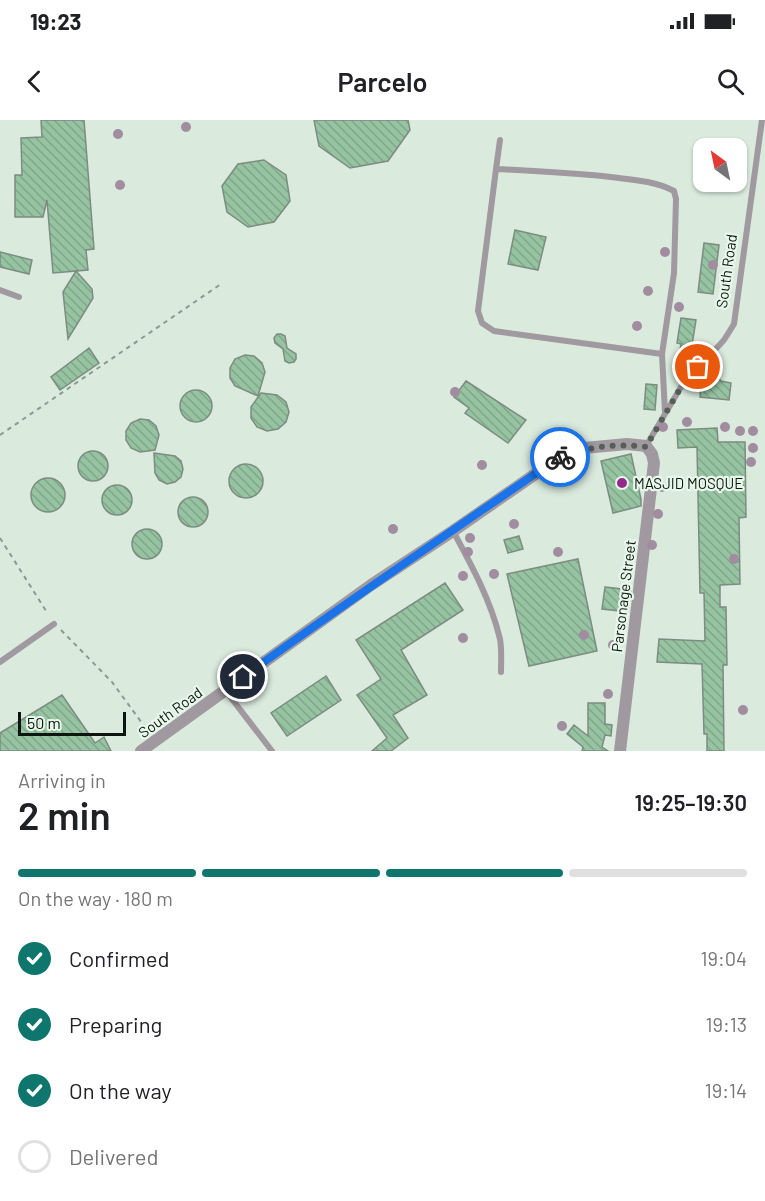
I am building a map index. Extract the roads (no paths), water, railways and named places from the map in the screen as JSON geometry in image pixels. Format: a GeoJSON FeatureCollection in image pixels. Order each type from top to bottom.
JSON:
{"type":"FeatureCollection","features":[{"type":"Feature","properties":{"kind":"street","name":"South Road"},"geometry":{"type":"LineString","coordinates":[[141,751],[371,585],[560,457],[584,448],[627,444],[646,447]]}},
{"type":"Feature","properties":{"kind":"street","name":"Parsonage Street"},"geometry":{"type":"LineString","coordinates":[[620,751],[654,463],[652,454],[646,447]]}},
{"type":"Feature","properties":{"kind":"lane","name":"South Road"},"geometry":{"type":"LineString","coordinates":[[646,447],[681,387],[724,340],[734,324],[762,120]]}},
{"type":"Feature","properties":{"kind":"lane"},"geometry":{"type":"LineString","coordinates":[[500,140],[478,311],[482,323],[494,331],[662,354]]}},
{"type":"Feature","properties":{"kind":"lane"},"geometry":{"type":"LineString","coordinates":[[496,170],[567,172],[636,180],[664,186],[674,191],[676,199],[674,273],[662,354],[665,413]]}},
{"type":"Feature","properties":{"kind":"lane"},"geometry":{"type":"LineString","coordinates":[[0,290],[19,297]]}},
{"type":"Feature","properties":{"kind":"lane"},"geometry":{"type":"LineString","coordinates":[[453,531],[476,572],[487,600],[500,641],[501,672]]}},
{"type":"Feature","properties":{"kind":"lane"},"geometry":{"type":"LineString","coordinates":[[0,662],[54,624]]}},
{"type":"Feature","properties":{"kind":"lane"},"geometry":{"type":"LineString","coordinates":[[225,690],[272,751]]}},
{"type":"Feature","properties":{"kind":"place","name":"MASJID MOSQUE"},"geometry":{"type":"Point","coordinates":[622,483]}}]}
